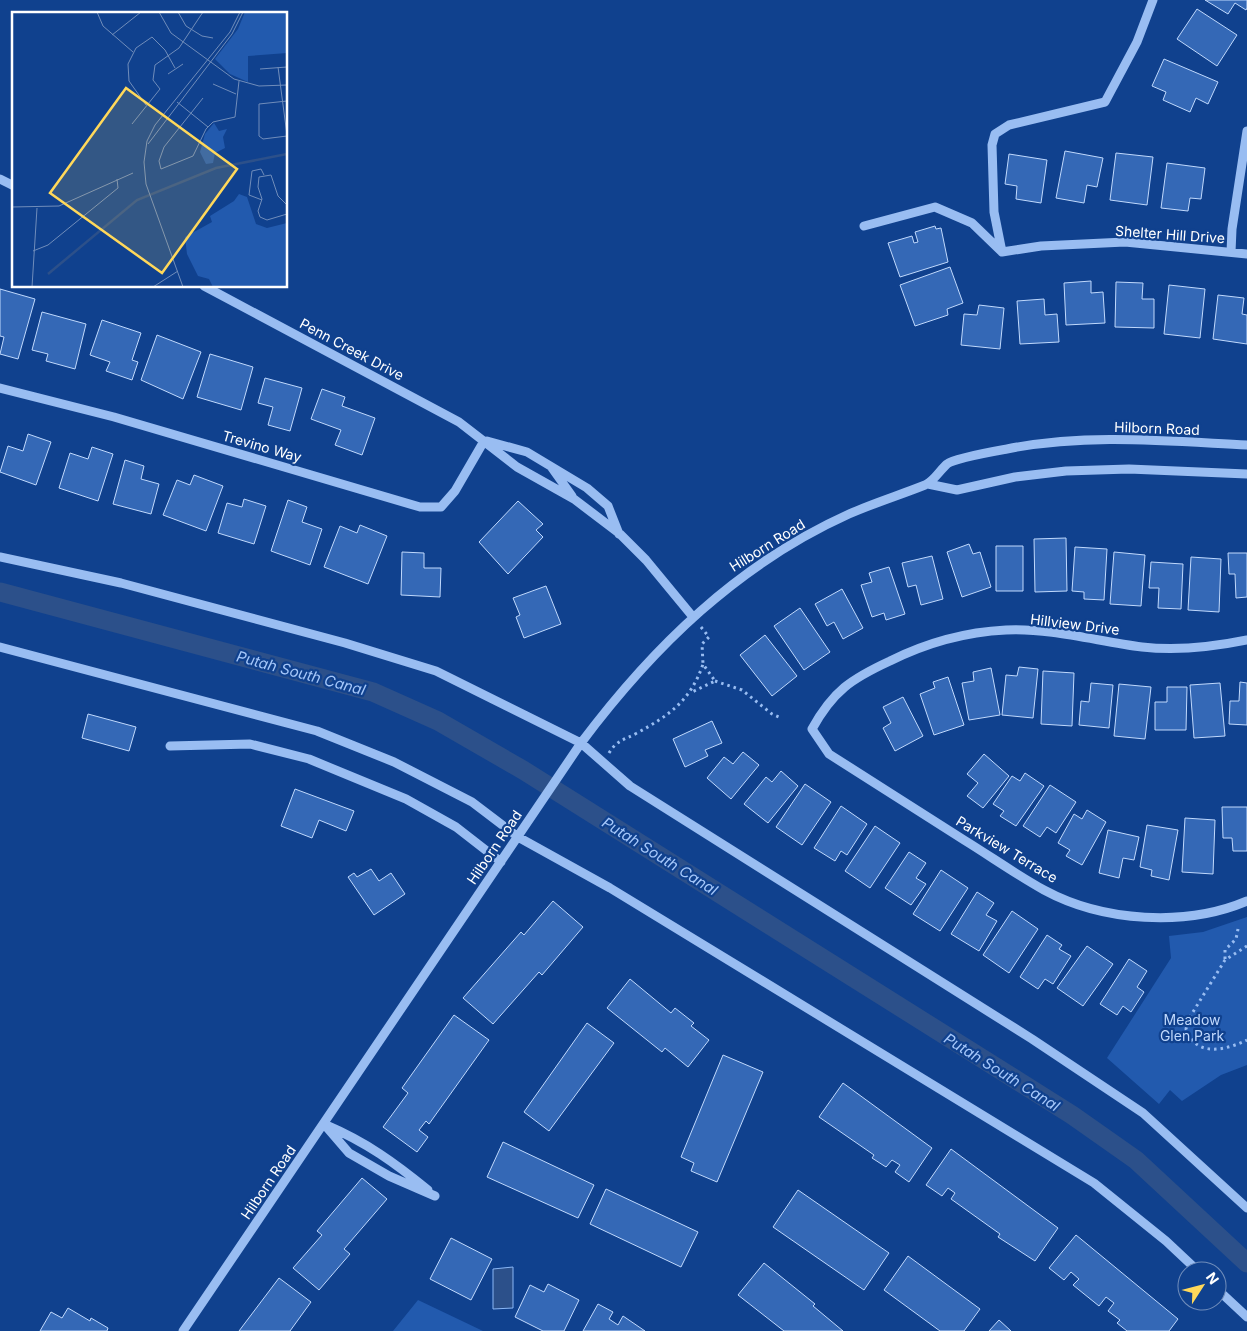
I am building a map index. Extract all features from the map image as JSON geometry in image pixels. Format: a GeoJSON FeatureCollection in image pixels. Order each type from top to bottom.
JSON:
{"type":"FeatureCollection","features":[{"type":"Feature","properties":{"kind":"street"},"geometry":{"type":"LineString","coordinates":[[1002,252],[994,212],[992,146],[995,134],[1009,125],[1105,102],[1137,42],[1153,0]]}},
{"type":"Feature","properties":{"kind":"street"},"geometry":{"type":"LineString","coordinates":[[1232,252],[1232,229],[1247,131]]}},
{"type":"Feature","properties":{"kind":"street"},"geometry":{"type":"LineString","coordinates":[[0,179],[12,185]]}},
{"type":"Feature","properties":{"kind":"street"},"geometry":{"type":"LineString","coordinates":[[864,226],[935,207],[972,223],[1002,252]]}},
{"type":"Feature","properties":{"kind":"street","name":"Shelter Hill Drive"},"geometry":{"type":"LineString","coordinates":[[1002,252],[1041,246],[1125,242],[1247,254]]}},
{"type":"Feature","properties":{"kind":"street","name":"Penn Creek Drive"},"geometry":{"type":"LineString","coordinates":[[208,288],[460,422],[517,467],[574,499],[620,534],[646,560],[693,617]]}},
{"type":"Feature","properties":{"kind":"street","name":"Trevino Way"},"geometry":{"type":"LineString","coordinates":[[0,388],[114,417],[420,507],[441,507],[455,491],[484,441]]}},
{"type":"Feature","properties":{"kind":"street","name":"Hilborn Road"},"geometry":{"type":"LineString","coordinates":[[183,1331],[573,754],[613,699],[649,659],[726,588],[768,558],[813,532],[848,514],[928,484],[949,463],[1008,449],[1059,442],[1123,439],[1247,445]]}},
{"type":"Feature","properties":{"kind":"street","name":"Penn Creek Drive"},"geometry":{"type":"LineString","coordinates":[[484,441],[527,452],[587,488],[608,506],[620,534]]}},
{"type":"Feature","properties":{"kind":"street","name":"Penn Creek Drive"},"geometry":{"type":"LineString","coordinates":[[550,466],[574,499]]}},
{"type":"Feature","properties":{"kind":"street"},"geometry":{"type":"LineString","coordinates":[[928,484],[957,490],[1015,477],[1066,471],[1129,468],[1247,474]]}},
{"type":"Feature","properties":{"kind":"street"},"geometry":{"type":"LineString","coordinates":[[0,557],[121,583],[345,644],[436,671],[581,743],[630,786],[1032,1039],[1143,1113],[1247,1208]]}},
{"type":"Feature","properties":{"kind":"street","name":"Hillview Drive"},"geometry":{"type":"LineString","coordinates":[[812,729],[826,704],[843,688],[870,670],[913,650],[965,634],[1007,630],[1058,632],[1143,647],[1211,647],[1247,640]]}},
{"type":"Feature","properties":{"kind":"street"},"geometry":{"type":"LineString","coordinates":[[0,647],[317,731],[394,762],[472,802],[518,837],[610,888],[1094,1183],[1166,1241],[1187,1261]]}},
{"type":"Feature","properties":{"kind":"street","name":"Parkview Terrace"},"geometry":{"type":"LineString","coordinates":[[812,729],[829,754],[1046,891],[1098,910],[1143,918],[1184,917],[1232,908],[1247,901]]}},
{"type":"Feature","properties":{"kind":"street"},"geometry":{"type":"LineString","coordinates":[[170,746],[250,744],[309,759],[406,799],[456,827],[501,862]]}},
{"type":"Feature","properties":{"kind":"street"},"geometry":{"type":"LineString","coordinates":[[324,1124],[358,1138],[396,1163],[435,1196],[389,1176],[349,1153],[324,1124]]}},
{"type":"Feature","properties":{"kind":"street"},"geometry":{"type":"LineString","coordinates":[[1227,1298],[1247,1317]]}},
{"type":"Feature","properties":{"kind":"path"},"geometry":{"type":"LineString","coordinates":[[603,762],[616,742],[643,730],[672,712],[690,693],[703,664],[702,644],[709,637],[693,617]]}},
{"type":"Feature","properties":{"kind":"path"},"geometry":{"type":"LineString","coordinates":[[703,664],[715,681],[742,690],[772,714],[781,718]]}},
{"type":"Feature","properties":{"kind":"path"},"geometry":{"type":"LineString","coordinates":[[690,693],[715,681]]}},
{"type":"Feature","properties":{"kind":"path"},"geometry":{"type":"LineString","coordinates":[[1225,960],[1225,950],[1236,939],[1238,929]]}},
{"type":"Feature","properties":{"kind":"path"},"geometry":{"type":"LineString","coordinates":[[1247,946],[1225,960],[1188,1020],[1186,1029],[1192,1041],[1210,1050],[1228,1049],[1247,1040]]}},
{"type":"Feature","properties":{"kind":"green space","name":"Meadow Glen Park"},"geometry":{"type":"Polygon","coordinates":[[[1247,917],[1247,1065],[1221,1075],[1182,1101],[1170,1090],[1159,1104],[1107,1058],[1171,958],[1169,936],[1203,932],[1247,917]]]}},
{"type":"Feature","properties":{"kind":"green space"},"geometry":{"type":"Polygon","coordinates":[[[418,1300],[483,1331],[393,1331],[418,1300]]]}},
{"type":"Feature","properties":{"kind":"shaded area"},"geometry":{"type":"Polygon","coordinates":[[[513,1267],[513,1308],[493,1309],[493,1269],[513,1267]]]}},
{"type":"Feature","properties":{"kind":"building"},"geometry":{"type":"Polygon","coordinates":[[[1205,0],[1247,0],[1247,8],[1246,10],[1235,3],[1228,14],[1205,0]]]}},
{"type":"Feature","properties":{"kind":"building"},"geometry":{"type":"Polygon","coordinates":[[[1197,9],[1237,35],[1217,66],[1177,39],[1197,9]]]}},
{"type":"Feature","properties":{"kind":"building"},"geometry":{"type":"Polygon","coordinates":[[[1164,59],[1218,82],[1208,104],[1196,98],[1190,112],[1163,100],[1166,92],[1152,86],[1164,59]]]}},
{"type":"Feature","properties":{"kind":"building"},"geometry":{"type":"Polygon","coordinates":[[[1065,151],[1103,158],[1097,187],[1087,185],[1084,203],[1056,198],[1065,151]]]}},
{"type":"Feature","properties":{"kind":"building"},"geometry":{"type":"Polygon","coordinates":[[[1116,153],[1153,157],[1147,205],[1110,200],[1116,153]]]}},
{"type":"Feature","properties":{"kind":"building"},"geometry":{"type":"Polygon","coordinates":[[[1009,154],[1047,160],[1041,203],[1016,199],[1017,186],[1005,184],[1009,154]]]}},
{"type":"Feature","properties":{"kind":"building"},"geometry":{"type":"Polygon","coordinates":[[[1167,163],[1205,168],[1201,199],[1190,198],[1188,211],[1161,208],[1167,163]]]}},
{"type":"Feature","properties":{"kind":"building"},"geometry":{"type":"Polygon","coordinates":[[[935,226],[936,229],[941,228],[948,262],[900,277],[888,243],[912,236],[914,243],[918,242],[915,232],[935,226]]]}},
{"type":"Feature","properties":{"kind":"building"},"geometry":{"type":"Polygon","coordinates":[[[950,267],[963,303],[947,309],[948,315],[915,326],[900,285],[950,267]]]}},
{"type":"Feature","properties":{"kind":"building"},"geometry":{"type":"Polygon","coordinates":[[[1091,281],[1091,293],[1103,292],[1105,323],[1066,325],[1064,283],[1091,281]]]}},
{"type":"Feature","properties":{"kind":"building"},"geometry":{"type":"Polygon","coordinates":[[[1116,282],[1143,283],[1142,299],[1154,299],[1154,328],[1115,327],[1116,282]]]}},
{"type":"Feature","properties":{"kind":"building"},"geometry":{"type":"Polygon","coordinates":[[[1169,285],[1205,289],[1200,338],[1164,334],[1169,285]]]}},
{"type":"Feature","properties":{"kind":"building"},"geometry":{"type":"Polygon","coordinates":[[[0,289],[35,299],[18,359],[0,354],[4,337],[0,336],[0,289]]]}},
{"type":"Feature","properties":{"kind":"building"},"geometry":{"type":"Polygon","coordinates":[[[1218,295],[1244,298],[1242,314],[1247,315],[1247,344],[1213,339],[1218,295]]]}},
{"type":"Feature","properties":{"kind":"building"},"geometry":{"type":"Polygon","coordinates":[[[1044,299],[1045,315],[1057,314],[1059,342],[1020,344],[1017,301],[1044,299]]]}},
{"type":"Feature","properties":{"kind":"building"},"geometry":{"type":"Polygon","coordinates":[[[979,305],[1004,308],[1000,349],[961,345],[964,314],[977,315],[979,305]]]}},
{"type":"Feature","properties":{"kind":"building"},"geometry":{"type":"Polygon","coordinates":[[[42,312],[86,324],[75,369],[46,361],[48,354],[32,350],[42,312]]]}},
{"type":"Feature","properties":{"kind":"building"},"geometry":{"type":"Polygon","coordinates":[[[102,320],[141,333],[132,360],[138,362],[132,380],[106,371],[110,362],[90,355],[102,320]]]}},
{"type":"Feature","properties":{"kind":"building"},"geometry":{"type":"Polygon","coordinates":[[[157,335],[201,352],[183,399],[141,380],[157,335]]]}},
{"type":"Feature","properties":{"kind":"building"},"geometry":{"type":"Polygon","coordinates":[[[210,354],[253,367],[241,410],[197,397],[210,354]]]}},
{"type":"Feature","properties":{"kind":"building"},"geometry":{"type":"Polygon","coordinates":[[[265,378],[302,388],[290,431],[268,425],[273,407],[258,403],[265,378]]]}},
{"type":"Feature","properties":{"kind":"building"},"geometry":{"type":"Polygon","coordinates":[[[322,389],[345,397],[342,406],[375,418],[362,455],[335,445],[341,430],[311,419],[322,389]]]}},
{"type":"Feature","properties":{"kind":"building"},"geometry":{"type":"Polygon","coordinates":[[[28,434],[51,442],[36,485],[0,472],[8,446],[23,451],[28,434]]]}},
{"type":"Feature","properties":{"kind":"building"},"geometry":{"type":"Polygon","coordinates":[[[92,447],[113,454],[98,501],[59,488],[70,453],[88,459],[92,447]]]}},
{"type":"Feature","properties":{"kind":"building"},"geometry":{"type":"Polygon","coordinates":[[[125,460],[144,466],[141,479],[159,484],[151,514],[113,504],[125,460]]]}},
{"type":"Feature","properties":{"kind":"building"},"geometry":{"type":"Polygon","coordinates":[[[194,475],[223,486],[206,531],[163,515],[177,480],[190,485],[194,475]]]}},
{"type":"Feature","properties":{"kind":"building"},"geometry":{"type":"Polygon","coordinates":[[[244,499],[266,506],[254,544],[218,533],[227,503],[242,507],[244,499]]]}},
{"type":"Feature","properties":{"kind":"building"},"geometry":{"type":"Polygon","coordinates":[[[288,500],[307,507],[302,522],[322,529],[310,565],[271,551],[288,500]]]}},
{"type":"Feature","properties":{"kind":"building"},"geometry":{"type":"Polygon","coordinates":[[[518,501],[543,524],[536,530],[543,537],[508,574],[479,542],[518,501]]]}},
{"type":"Feature","properties":{"kind":"building"},"geometry":{"type":"Polygon","coordinates":[[[360,525],[387,536],[368,584],[324,567],[340,526],[357,533],[360,525]]]}},
{"type":"Feature","properties":{"kind":"building"},"geometry":{"type":"Polygon","coordinates":[[[1066,538],[1067,591],[1035,592],[1034,539],[1066,538]]]}},
{"type":"Feature","properties":{"kind":"building"},"geometry":{"type":"Polygon","coordinates":[[[969,544],[973,554],[980,552],[991,587],[962,597],[947,552],[969,544]]]}},
{"type":"Feature","properties":{"kind":"building"},"geometry":{"type":"Polygon","coordinates":[[[996,546],[1023,546],[1023,591],[996,591],[996,546]]]}},
{"type":"Feature","properties":{"kind":"building"},"geometry":{"type":"Polygon","coordinates":[[[1075,547],[1107,549],[1104,600],[1084,599],[1084,592],[1072,591],[1075,547]]]}},
{"type":"Feature","properties":{"kind":"building"},"geometry":{"type":"Polygon","coordinates":[[[402,552],[424,553],[424,568],[441,568],[440,597],[401,595],[402,552]]]}},
{"type":"Feature","properties":{"kind":"building"},"geometry":{"type":"Polygon","coordinates":[[[1114,552],[1145,555],[1141,606],[1110,604],[1114,552]]]}},
{"type":"Feature","properties":{"kind":"building"},"geometry":{"type":"Polygon","coordinates":[[[1228,553],[1247,553],[1247,597],[1236,598],[1235,574],[1229,574],[1228,553]]]}},
{"type":"Feature","properties":{"kind":"building"},"geometry":{"type":"Polygon","coordinates":[[[932,556],[943,599],[921,605],[916,585],[908,587],[902,563],[932,556]]]}},
{"type":"Feature","properties":{"kind":"building"},"geometry":{"type":"Polygon","coordinates":[[[1191,557],[1221,559],[1219,612],[1188,610],[1191,557]]]}},
{"type":"Feature","properties":{"kind":"building"},"geometry":{"type":"Polygon","coordinates":[[[1151,562],[1183,564],[1181,609],[1158,608],[1159,588],[1149,588],[1151,562]]]}},
{"type":"Feature","properties":{"kind":"building"},"geometry":{"type":"Polygon","coordinates":[[[889,567],[905,614],[886,620],[884,613],[872,617],[861,585],[872,582],[869,573],[889,567]]]}},
{"type":"Feature","properties":{"kind":"building"},"geometry":{"type":"Polygon","coordinates":[[[546,586],[561,624],[524,638],[516,617],[520,615],[513,598],[546,586]]]}},
{"type":"Feature","properties":{"kind":"building"},"geometry":{"type":"Polygon","coordinates":[[[842,589],[863,628],[843,639],[834,622],[827,626],[815,604],[842,589]]]}},
{"type":"Feature","properties":{"kind":"building"},"geometry":{"type":"Polygon","coordinates":[[[800,608],[830,652],[804,670],[774,626],[800,608]]]}},
{"type":"Feature","properties":{"kind":"building"},"geometry":{"type":"Polygon","coordinates":[[[765,635],[797,676],[772,696],[740,655],[765,635]]]}},
{"type":"Feature","properties":{"kind":"building"},"geometry":{"type":"Polygon","coordinates":[[[1019,667],[1038,669],[1033,718],[1002,715],[1006,675],[1017,676],[1019,667]]]}},
{"type":"Feature","properties":{"kind":"building"},"geometry":{"type":"Polygon","coordinates":[[[991,668],[1000,715],[969,720],[962,683],[974,681],[973,672],[991,668]]]}},
{"type":"Feature","properties":{"kind":"building"},"geometry":{"type":"Polygon","coordinates":[[[1043,671],[1074,673],[1072,726],[1041,724],[1043,671]]]}},
{"type":"Feature","properties":{"kind":"building"},"geometry":{"type":"Polygon","coordinates":[[[948,677],[964,725],[934,735],[920,694],[935,688],[933,682],[948,677]]]}},
{"type":"Feature","properties":{"kind":"building"},"geometry":{"type":"Polygon","coordinates":[[[1240,682],[1247,683],[1247,725],[1229,724],[1230,701],[1239,701],[1240,682]]]}},
{"type":"Feature","properties":{"kind":"building"},"geometry":{"type":"Polygon","coordinates":[[[1091,683],[1113,685],[1109,728],[1079,725],[1081,701],[1089,702],[1091,683]]]}},
{"type":"Feature","properties":{"kind":"building"},"geometry":{"type":"Polygon","coordinates":[[[1220,683],[1225,736],[1194,738],[1190,685],[1220,683]]]}},
{"type":"Feature","properties":{"kind":"building"},"geometry":{"type":"Polygon","coordinates":[[[1119,684],[1151,687],[1145,739],[1114,736],[1119,684]]]}},
{"type":"Feature","properties":{"kind":"building"},"geometry":{"type":"Polygon","coordinates":[[[1167,687],[1187,687],[1186,730],[1155,730],[1155,702],[1167,702],[1167,687]]]}},
{"type":"Feature","properties":{"kind":"building"},"geometry":{"type":"Polygon","coordinates":[[[903,697],[923,736],[895,751],[883,728],[891,723],[883,707],[903,697]]]}},
{"type":"Feature","properties":{"kind":"building"},"geometry":{"type":"Polygon","coordinates":[[[88,714],[136,727],[129,751],[82,738],[88,714]]]}},
{"type":"Feature","properties":{"kind":"building"},"geometry":{"type":"Polygon","coordinates":[[[712,721],[722,743],[705,750],[708,756],[685,767],[673,739],[712,721]]]}},
{"type":"Feature","properties":{"kind":"building"},"geometry":{"type":"Polygon","coordinates":[[[743,752],[759,765],[731,799],[707,778],[724,757],[733,764],[743,752]]]}},
{"type":"Feature","properties":{"kind":"building"},"geometry":{"type":"Polygon","coordinates":[[[984,754],[1009,776],[983,808],[967,796],[978,783],[967,774],[984,754]]]}},
{"type":"Feature","properties":{"kind":"building"},"geometry":{"type":"Polygon","coordinates":[[[781,771],[798,786],[768,823],[744,804],[766,777],[772,782],[781,771]]]}},
{"type":"Feature","properties":{"kind":"building"},"geometry":{"type":"Polygon","coordinates":[[[1025,773],[1044,786],[1016,826],[1000,816],[1004,811],[993,804],[1012,776],[1020,781],[1025,773]]]}},
{"type":"Feature","properties":{"kind":"building"},"geometry":{"type":"Polygon","coordinates":[[[805,784],[831,802],[802,845],[776,827],[805,784]]]}},
{"type":"Feature","properties":{"kind":"building"},"geometry":{"type":"Polygon","coordinates":[[[1050,785],[1076,802],[1056,833],[1047,827],[1040,837],[1023,826],[1050,785]]]}},
{"type":"Feature","properties":{"kind":"building"},"geometry":{"type":"Polygon","coordinates":[[[295,789],[354,811],[346,831],[319,820],[312,838],[281,826],[295,789]]]}},
{"type":"Feature","properties":{"kind":"building"},"geometry":{"type":"Polygon","coordinates":[[[841,806],[867,824],[847,855],[841,851],[835,861],[814,848],[841,806]]]}},
{"type":"Feature","properties":{"kind":"building"},"geometry":{"type":"Polygon","coordinates":[[[1222,807],[1247,807],[1247,851],[1233,851],[1232,838],[1223,838],[1222,807]]]}},
{"type":"Feature","properties":{"kind":"building"},"geometry":{"type":"Polygon","coordinates":[[[1087,810],[1106,822],[1082,865],[1066,856],[1070,850],[1058,843],[1074,814],[1082,819],[1087,810]]]}},
{"type":"Feature","properties":{"kind":"building"},"geometry":{"type":"Polygon","coordinates":[[[1185,818],[1215,820],[1213,874],[1182,872],[1185,818]]]}},
{"type":"Feature","properties":{"kind":"building"},"geometry":{"type":"Polygon","coordinates":[[[1147,825],[1178,830],[1169,880],[1151,876],[1152,870],[1140,867],[1147,825]]]}},
{"type":"Feature","properties":{"kind":"building"},"geometry":{"type":"Polygon","coordinates":[[[875,826],[900,843],[870,888],[845,871],[875,826]]]}},
{"type":"Feature","properties":{"kind":"building"},"geometry":{"type":"Polygon","coordinates":[[[1108,830],[1139,837],[1134,860],[1123,858],[1119,878],[1099,873],[1108,830]]]}},
{"type":"Feature","properties":{"kind":"building"},"geometry":{"type":"Polygon","coordinates":[[[909,852],[926,863],[916,878],[926,884],[911,905],[885,888],[909,852]]]}},
{"type":"Feature","properties":{"kind":"building"},"geometry":{"type":"Polygon","coordinates":[[[371,869],[379,881],[391,873],[405,894],[374,915],[348,877],[354,873],[357,877],[371,869]]]}},
{"type":"Feature","properties":{"kind":"building"},"geometry":{"type":"Polygon","coordinates":[[[941,870],[968,888],[940,931],[913,914],[941,870]]]}},
{"type":"Feature","properties":{"kind":"building"},"geometry":{"type":"Polygon","coordinates":[[[977,892],[994,903],[986,915],[997,921],[979,951],[951,934],[977,892]]]}},
{"type":"Feature","properties":{"kind":"building"},"geometry":{"type":"Polygon","coordinates":[[[553,901],[583,927],[542,975],[539,972],[493,1024],[463,998],[521,932],[524,935],[553,901]]]}},
{"type":"Feature","properties":{"kind":"building"},"geometry":{"type":"Polygon","coordinates":[[[1012,911],[1038,929],[1009,973],[983,955],[1012,911]]]}},
{"type":"Feature","properties":{"kind":"building"},"geometry":{"type":"Polygon","coordinates":[[[1047,935],[1062,945],[1059,949],[1071,956],[1053,984],[1045,979],[1038,989],[1020,977],[1047,935]]]}},
{"type":"Feature","properties":{"kind":"building"},"geometry":{"type":"Polygon","coordinates":[[[1087,946],[1113,964],[1083,1006],[1057,988],[1087,946]]]}},
{"type":"Feature","properties":{"kind":"building"},"geometry":{"type":"Polygon","coordinates":[[[1129,959],[1147,971],[1137,987],[1144,992],[1131,1012],[1123,1006],[1117,1015],[1100,1004],[1129,959]]]}},
{"type":"Feature","properties":{"kind":"building"},"geometry":{"type":"Polygon","coordinates":[[[630,979],[671,1013],[675,1008],[694,1023],[691,1026],[709,1040],[688,1067],[665,1048],[662,1052],[607,1008],[630,979]]]}},
{"type":"Feature","properties":{"kind":"building"},"geometry":{"type":"Polygon","coordinates":[[[454,1015],[489,1040],[429,1124],[426,1121],[419,1130],[428,1137],[417,1152],[383,1127],[408,1093],[402,1088],[454,1015]]]}},
{"type":"Feature","properties":{"kind":"building"},"geometry":{"type":"Polygon","coordinates":[[[587,1023],[614,1043],[549,1131],[524,1112],[587,1023]]]}},
{"type":"Feature","properties":{"kind":"building"},"geometry":{"type":"Polygon","coordinates":[[[723,1055],[763,1072],[717,1182],[691,1171],[694,1163],[681,1157],[723,1055]]]}},
{"type":"Feature","properties":{"kind":"building"},"geometry":{"type":"Polygon","coordinates":[[[843,1083],[932,1148],[909,1182],[895,1172],[900,1165],[892,1160],[886,1167],[872,1158],[874,1155],[819,1117],[843,1083]]]}},
{"type":"Feature","properties":{"kind":"building"},"geometry":{"type":"Polygon","coordinates":[[[503,1142],[594,1185],[578,1218],[487,1177],[503,1142]]]}},
{"type":"Feature","properties":{"kind":"building"},"geometry":{"type":"Polygon","coordinates":[[[951,1149],[1058,1228],[1035,1261],[998,1237],[1000,1234],[951,1199],[955,1193],[948,1188],[942,1196],[926,1185],[951,1149]]]}},
{"type":"Feature","properties":{"kind":"building"},"geometry":{"type":"Polygon","coordinates":[[[362,1178],[387,1199],[344,1249],[350,1254],[319,1290],[293,1268],[322,1235],[317,1231],[362,1178]]]}},
{"type":"Feature","properties":{"kind":"building"},"geometry":{"type":"Polygon","coordinates":[[[606,1189],[698,1232],[681,1267],[590,1224],[606,1189]]]}},
{"type":"Feature","properties":{"kind":"building"},"geometry":{"type":"Polygon","coordinates":[[[798,1190],[889,1253],[864,1290],[773,1227],[798,1190]]]}},
{"type":"Feature","properties":{"kind":"building"},"geometry":{"type":"Polygon","coordinates":[[[1076,1235],[1178,1319],[1169,1331],[1127,1331],[1117,1323],[1120,1320],[1108,1311],[1114,1303],[1106,1297],[1099,1306],[1073,1285],[1079,1279],[1071,1272],[1064,1280],[1049,1268],[1076,1235]]]}},
{"type":"Feature","properties":{"kind":"building"},"geometry":{"type":"Polygon","coordinates":[[[451,1238],[492,1259],[471,1300],[430,1279],[451,1238]]]}},
{"type":"Feature","properties":{"kind":"building"},"geometry":{"type":"Polygon","coordinates":[[[908,1256],[980,1309],[964,1331],[940,1331],[884,1290],[908,1256]]]}},
{"type":"Feature","properties":{"kind":"building"},"geometry":{"type":"Polygon","coordinates":[[[764,1263],[815,1304],[813,1306],[843,1331],[784,1331],[738,1295],[764,1263]]]}},
{"type":"Feature","properties":{"kind":"building"},"geometry":{"type":"Polygon","coordinates":[[[279,1278],[311,1302],[290,1331],[239,1331],[279,1278]]]}},
{"type":"Feature","properties":{"kind":"building"},"geometry":{"type":"Polygon","coordinates":[[[548,1284],[579,1300],[564,1331],[543,1331],[515,1317],[530,1285],[544,1292],[548,1284]]]}},
{"type":"Feature","properties":{"kind":"building"},"geometry":{"type":"Polygon","coordinates":[[[598,1304],[613,1312],[609,1319],[618,1325],[623,1316],[645,1331],[583,1331],[598,1304]]]}},
{"type":"Feature","properties":{"kind":"building"},"geometry":{"type":"Polygon","coordinates":[[[68,1308],[90,1321],[91,1318],[108,1328],[107,1331],[40,1331],[51,1312],[62,1318],[68,1308]]]}},
{"type":"Feature","properties":{"kind":"building"},"geometry":{"type":"Polygon","coordinates":[[[999,1320],[1011,1331],[989,1331],[999,1320]]]}},
{"type":"Feature","properties":{"kind":"waterway","name":"Putah South Canal"},"geometry":{"type":"LineString","coordinates":[[0,592],[373,692],[438,721],[523,770],[1072,1115],[1136,1160],[1247,1263]]}}]}
